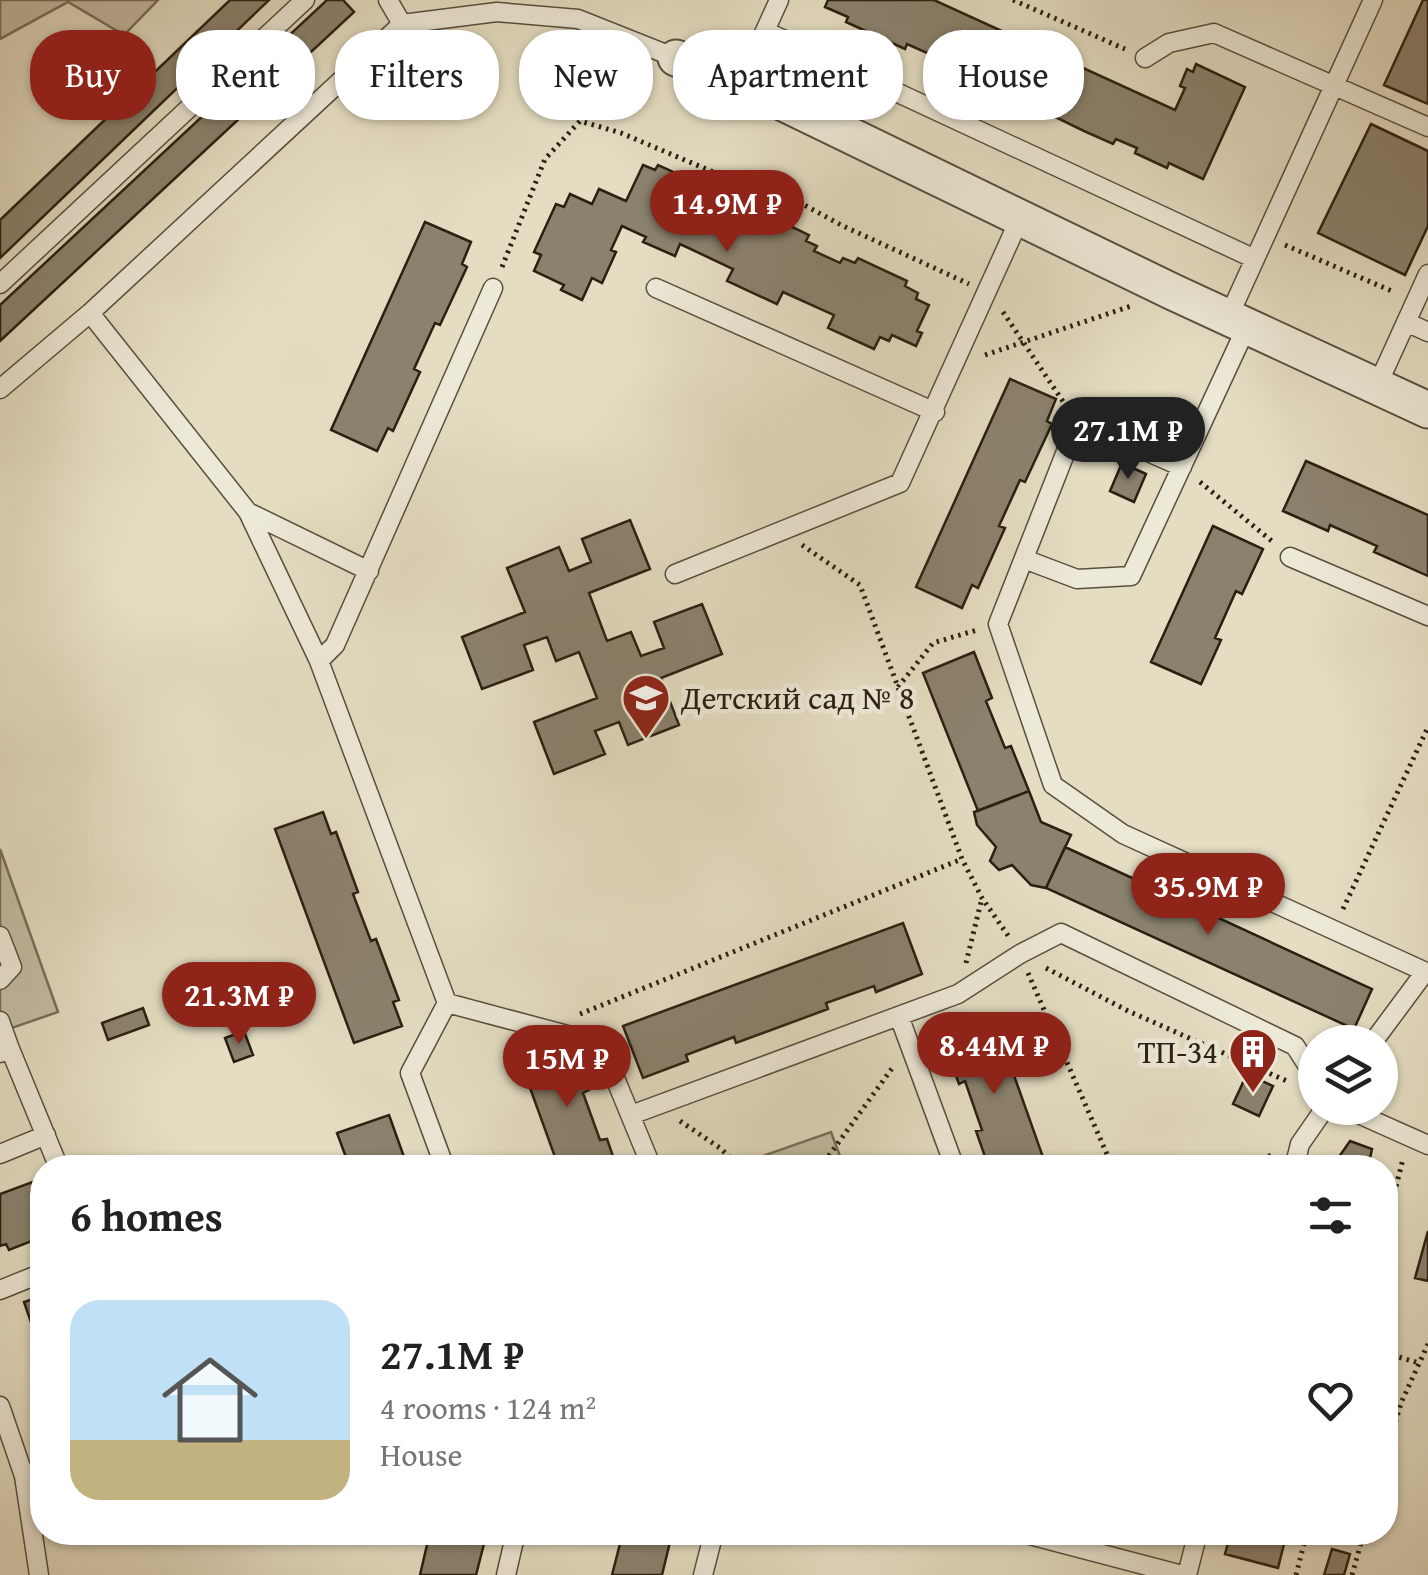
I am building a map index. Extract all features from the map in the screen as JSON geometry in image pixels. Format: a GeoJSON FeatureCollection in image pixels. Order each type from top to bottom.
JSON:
{"type":"FeatureCollection","features":[{"type":"Feature","properties":{"kind":"street"},"geometry":{"type":"LineString","coordinates":[[818,120],[1428,410]]}},
{"type":"Feature","properties":{"kind":"lane"},"geometry":{"type":"LineString","coordinates":[[0,284],[305,0]]}},
{"type":"Feature","properties":{"kind":"lane"},"geometry":{"type":"LineString","coordinates":[[388,0],[402,24]]}},
{"type":"Feature","properties":{"kind":"lane"},"geometry":{"type":"LineString","coordinates":[[764,30],[779,0]]}},
{"type":"Feature","properties":{"kind":"lane"},"geometry":{"type":"LineString","coordinates":[[1024,559],[1076,579],[1131,576],[1182,467],[1238,322],[1255,258],[1373,0]]}},
{"type":"Feature","properties":{"kind":"lane"},"geometry":{"type":"LineString","coordinates":[[0,390],[90,313],[402,24],[498,12],[578,19],[673,57]]}},
{"type":"Feature","properties":{"kind":"lane"},"geometry":{"type":"LineString","coordinates":[[1145,58],[1169,42],[1214,33],[1428,127]]}},
{"type":"Feature","properties":{"kind":"lane"},"geometry":{"type":"LineString","coordinates":[[903,95],[1255,258]]}},
{"type":"Feature","properties":{"kind":"lane"},"geometry":{"type":"LineString","coordinates":[[676,574],[900,483],[1020,218]]}},
{"type":"Feature","properties":{"kind":"lane"},"geometry":{"type":"LineString","coordinates":[[1377,386],[1428,274]]}},
{"type":"Feature","properties":{"kind":"lane"},"geometry":{"type":"LineString","coordinates":[[319,661],[335,645],[493,288]]}},
{"type":"Feature","properties":{"kind":"lane"},"geometry":{"type":"LineString","coordinates":[[656,288],[935,412]]}},
{"type":"Feature","properties":{"kind":"lane"},"geometry":{"type":"LineString","coordinates":[[90,313],[248,512],[319,661],[447,1003],[410,1073],[440,1155]]}},
{"type":"Feature","properties":{"kind":"lane"},"geometry":{"type":"LineString","coordinates":[[1406,322],[1428,332]]}},
{"type":"Feature","properties":{"kind":"lane"},"geometry":{"type":"LineString","coordinates":[[1182,467],[1078,420],[998,624],[1053,785],[1123,834],[1426,973],[1386,1025]]}},
{"type":"Feature","properties":{"kind":"lane"},"geometry":{"type":"LineString","coordinates":[[248,512],[369,571]]}},
{"type":"Feature","properties":{"kind":"lane"},"geometry":{"type":"LineString","coordinates":[[1290,556],[1428,616]]}},
{"type":"Feature","properties":{"kind":"lane"},"geometry":{"type":"LineString","coordinates":[[631,1115],[958,994],[1061,932],[1295,1046],[1298,1056]]}},
{"type":"Feature","properties":{"kind":"lane"},"geometry":{"type":"LineString","coordinates":[[0,936],[12,967],[0,980]]}},
{"type":"Feature","properties":{"kind":"lane"},"geometry":{"type":"LineString","coordinates":[[447,1003],[601,1044],[647,1155]]}},
{"type":"Feature","properties":{"kind":"lane"},"geometry":{"type":"LineString","coordinates":[[899,1016],[950,1155]]}},
{"type":"Feature","properties":{"kind":"lane"},"geometry":{"type":"LineString","coordinates":[[0,1021],[5,1051],[54,1155]]}},
{"type":"Feature","properties":{"kind":"lane"},"geometry":{"type":"LineString","coordinates":[[1297,1155],[1314,1125]]}},
{"type":"Feature","properties":{"kind":"lane"},"geometry":{"type":"LineString","coordinates":[[1383,1125],[1428,1145]]}},
{"type":"Feature","properties":{"kind":"lane"},"geometry":{"type":"LineString","coordinates":[[0,1154],[46,1135]]}},
{"type":"Feature","properties":{"kind":"lane"},"geometry":{"type":"LineString","coordinates":[[0,1290],[30,1278]]}},
{"type":"Feature","properties":{"kind":"lane"},"geometry":{"type":"LineString","coordinates":[[0,1406],[24,1476],[30,1516]]}},
{"type":"Feature","properties":{"kind":"lane"},"geometry":{"type":"LineString","coordinates":[[34,1545],[39,1575]]}},
{"type":"Feature","properties":{"kind":"lane"},"geometry":{"type":"LineString","coordinates":[[506,1575],[513,1545]]}},
{"type":"Feature","properties":{"kind":"lane"},"geometry":{"type":"LineString","coordinates":[[704,1575],[711,1545]]}},
{"type":"Feature","properties":{"kind":"lane"},"geometry":{"type":"LineString","coordinates":[[1068,1545],[1185,1575],[1194,1545]]}},
{"type":"Feature","properties":{"kind":"path"},"geometry":{"type":"LineString","coordinates":[[1013,0],[1145,58]]}},
{"type":"Feature","properties":{"kind":"path"},"geometry":{"type":"LineString","coordinates":[[493,288],[545,159],[580,121],[622,132],[763,193],[772,188],[841,225],[987,292],[1078,420]]}},
{"type":"Feature","properties":{"kind":"path"},"geometry":{"type":"LineString","coordinates":[[1265,237],[1416,301]]}},
{"type":"Feature","properties":{"kind":"path"},"geometry":{"type":"LineString","coordinates":[[955,365],[1173,292]]}},
{"type":"Feature","properties":{"kind":"path"},"geometry":{"type":"LineString","coordinates":[[1182,467],[1290,556]]}},
{"type":"Feature","properties":{"kind":"path"},"geometry":{"type":"LineString","coordinates":[[793,527],[804,547],[860,585],[962,859],[982,898],[1020,954],[1106,1155]]}},
{"type":"Feature","properties":{"kind":"path"},"geometry":{"type":"LineString","coordinates":[[898,686],[933,643],[998,624]]}},
{"type":"Feature","properties":{"kind":"path"},"geometry":{"type":"LineString","coordinates":[[1333,930],[1428,728]]}},
{"type":"Feature","properties":{"kind":"path"},"geometry":{"type":"LineString","coordinates":[[542,1029],[962,859]]}},
{"type":"Feature","properties":{"kind":"path"},"geometry":{"type":"LineString","coordinates":[[958,994],[982,898]]}},
{"type":"Feature","properties":{"kind":"path"},"geometry":{"type":"LineString","coordinates":[[1020,954],[1128,1011],[1298,1079]]}},
{"type":"Feature","properties":{"kind":"path"},"geometry":{"type":"LineString","coordinates":[[829,1155],[910,1044]]}},
{"type":"Feature","properties":{"kind":"path"},"geometry":{"type":"LineString","coordinates":[[658,1106],[727,1155]]}},
{"type":"Feature","properties":{"kind":"path"},"geometry":{"type":"LineString","coordinates":[[1398,1180],[1409,1137]]}},
{"type":"Feature","properties":{"kind":"path"},"geometry":{"type":"LineString","coordinates":[[1398,1413],[1428,1344]]}},
{"type":"Feature","properties":{"kind":"path"},"geometry":{"type":"LineString","coordinates":[[1398,1357],[1419,1363]]}},
{"type":"Feature","properties":{"kind":"path"},"geometry":{"type":"LineString","coordinates":[[1296,1575],[1304,1545]]}},
{"type":"Feature","properties":{"kind":"path"},"geometry":{"type":"LineString","coordinates":[[1352,1575],[1360,1545]]}},
{"type":"Feature","properties":{"kind":"shaded area"},"geometry":{"type":"Polygon","coordinates":[[[0,0],[158,0],[129,30],[116,30],[68,2],[0,39],[0,0]]]}},
{"type":"Feature","properties":{"kind":"shaded area"},"geometry":{"type":"Polygon","coordinates":[[[0,849],[58,1012],[0,1032],[0,849]]]}},
{"type":"Feature","properties":{"kind":"shaded area"},"geometry":{"type":"Polygon","coordinates":[[[831,1132],[840,1155],[765,1155],[831,1132]]]}},
{"type":"Feature","properties":{"kind":"building"},"geometry":{"type":"Polygon","coordinates":[[[230,0],[269,0],[238,30],[199,30],[230,0]]]}},
{"type":"Feature","properties":{"kind":"building"},"geometry":{"type":"Polygon","coordinates":[[[327,0],[343,0],[354,12],[315,48],[315,30],[295,30],[327,0]]]}},
{"type":"Feature","properties":{"kind":"building"},"geometry":{"type":"Polygon","coordinates":[[[828,0],[934,0],[1000,30],[923,30],[923,51],[907,44],[905,49],[903,30],[863,30],[846,22],[848,17],[825,7],[828,0]]]}},
{"type":"Feature","properties":{"kind":"building"},"geometry":{"type":"Polygon","coordinates":[[[1423,0],[1428,0],[1428,104],[1384,85],[1423,0]]]}},
{"type":"Feature","properties":{"kind":"building"},"geometry":{"type":"Polygon","coordinates":[[[176,52],[176,89],[156,108],[156,71],[176,52]]]}},
{"type":"Feature","properties":{"kind":"building"},"geometry":{"type":"Polygon","coordinates":[[[1196,64],[1245,87],[1203,179],[1169,163],[1167,168],[1116,139],[1113,144],[1061,120],[1084,120],[1084,68],[1175,110],[1185,88],[1180,86],[1187,69],[1193,72],[1196,64]]]}},
{"type":"Feature","properties":{"kind":"building"},"geometry":{"type":"Polygon","coordinates":[[[105,120],[144,120],[0,258],[0,220],[105,120]]]}},
{"type":"Feature","properties":{"kind":"building"},"geometry":{"type":"Polygon","coordinates":[[[198,120],[238,120],[0,341],[0,305],[198,120]]]}},
{"type":"Feature","properties":{"kind":"building"},"geometry":{"type":"Polygon","coordinates":[[[1371,124],[1428,151],[1428,226],[1405,275],[1318,233],[1371,124]]]}},
{"type":"Feature","properties":{"kind":"building"},"geometry":{"type":"Polygon","coordinates":[[[643,165],[655,170],[658,165],[709,188],[706,194],[717,199],[715,205],[743,218],[745,212],[756,218],[759,211],[809,235],[806,241],[817,246],[814,251],[840,263],[843,258],[855,263],[858,258],[907,281],[905,286],[918,293],[916,299],[929,305],[917,331],[922,333],[916,346],[892,335],[889,341],[880,337],[874,349],[828,328],[834,315],[783,292],[777,304],[727,281],[733,269],[680,244],[675,256],[643,242],[646,237],[622,226],[602,283],[592,278],[582,300],[561,290],[564,285],[534,271],[541,255],[534,252],[556,204],[564,207],[570,194],[592,204],[599,189],[626,201],[643,165]]]}},
{"type":"Feature","properties":{"kind":"building"},"geometry":{"type":"Polygon","coordinates":[[[425,222],[471,242],[462,264],[467,267],[414,369],[420,372],[393,431],[388,428],[377,451],[331,430],[425,222]]]}},
{"type":"Feature","properties":{"kind":"building"},"geometry":{"type":"Polygon","coordinates":[[[1010,379],[1056,399],[1047,421],[1052,424],[999,526],[1005,528],[978,588],[972,585],[962,608],[916,587],[1010,379]]]}},
{"type":"Feature","properties":{"kind":"building"},"geometry":{"type":"Polygon","coordinates":[[[1306,461],[1428,515],[1428,576],[1374,552],[1377,546],[1330,525],[1328,531],[1283,511],[1306,461]]]}},
{"type":"Feature","properties":{"kind":"building"},"geometry":{"type":"Polygon","coordinates":[[[1122,463],[1146,474],[1134,502],[1110,491],[1122,463]]]}},
{"type":"Feature","properties":{"kind":"building"},"geometry":{"type":"Polygon","coordinates":[[[630,520],[650,569],[589,593],[607,641],[631,632],[641,656],[664,648],[654,622],[702,604],[722,654],[661,678],[679,725],[628,745],[619,722],[595,731],[605,754],[554,774],[534,722],[597,698],[579,652],[556,661],[547,637],[524,645],[533,670],[482,689],[462,637],[525,612],[507,568],[559,547],[569,571],[591,562],[582,539],[630,520]]]}},
{"type":"Feature","properties":{"kind":"building"},"geometry":{"type":"Polygon","coordinates":[[[1213,526],[1263,549],[1242,594],[1236,591],[1215,638],[1221,640],[1201,684],[1151,662],[1213,526]]]}},
{"type":"Feature","properties":{"kind":"building"},"geometry":{"type":"Polygon","coordinates":[[[974,652],[992,698],[986,701],[1005,748],[1011,746],[1029,791],[978,811],[923,673],[974,652]]]}},
{"type":"Feature","properties":{"kind":"building"},"geometry":{"type":"Polygon","coordinates":[[[1029,791],[1041,822],[1071,835],[1046,888],[1031,885],[1012,865],[999,870],[990,861],[996,847],[977,825],[974,812],[1029,791]]]}},
{"type":"Feature","properties":{"kind":"building"},"geometry":{"type":"Polygon","coordinates":[[[323,812],[331,834],[336,832],[358,892],[353,894],[371,941],[376,939],[399,1000],[393,1002],[402,1026],[354,1043],[275,829],[323,812]]]}},
{"type":"Feature","properties":{"kind":"building"},"geometry":{"type":"Polygon","coordinates":[[[1065,847],[1372,989],[1356,1025],[1345,1025],[1046,888],[1065,847]]]}},
{"type":"Feature","properties":{"kind":"building"},"geometry":{"type":"Polygon","coordinates":[[[903,923],[922,974],[876,992],[874,986],[826,1003],[828,1009],[736,1043],[734,1037],[686,1055],[688,1061],[643,1078],[623,1026],[903,923]]]}},
{"type":"Feature","properties":{"kind":"building"},"geometry":{"type":"Polygon","coordinates":[[[143,1008],[149,1025],[108,1040],[102,1023],[143,1008]]]}},
{"type":"Feature","properties":{"kind":"building"},"geometry":{"type":"Polygon","coordinates":[[[994,1019],[1042,1155],[984,1155],[976,1131],[982,1130],[965,1081],[959,1084],[942,1038],[994,1019]]]}},
{"type":"Feature","properties":{"kind":"building"},"geometry":{"type":"Polygon","coordinates":[[[244,1031],[253,1055],[234,1062],[225,1038],[244,1031]]]}},
{"type":"Feature","properties":{"kind":"building"},"geometry":{"type":"Polygon","coordinates":[[[572,1044],[589,1090],[583,1093],[600,1140],[607,1139],[613,1155],[554,1155],[521,1063],[572,1044]]]}},
{"type":"Feature","properties":{"kind":"building","name":"ТП-34"},"geometry":{"type":"Polygon","coordinates":[[[1247,1074],[1273,1086],[1259,1116],[1233,1104],[1247,1074]]]}},
{"type":"Feature","properties":{"kind":"building"},"geometry":{"type":"Polygon","coordinates":[[[389,1115],[403,1155],[345,1155],[337,1133],[389,1115]]]}},
{"type":"Feature","properties":{"kind":"building"},"geometry":{"type":"Polygon","coordinates":[[[1350,1141],[1372,1149],[1371,1155],[1340,1155],[1350,1141]]]}},
{"type":"Feature","properties":{"kind":"building"},"geometry":{"type":"Polygon","coordinates":[[[30,1183],[30,1242],[9,1250],[6,1244],[0,1246],[0,1194],[30,1183]]]}},
{"type":"Feature","properties":{"kind":"building"},"geometry":{"type":"Polygon","coordinates":[[[1428,1231],[1428,1281],[1415,1278],[1428,1231]]]}},
{"type":"Feature","properties":{"kind":"building"},"geometry":{"type":"Polygon","coordinates":[[[427,1545],[484,1545],[476,1575],[420,1575],[427,1545]]]}},
{"type":"Feature","properties":{"kind":"building"},"geometry":{"type":"Polygon","coordinates":[[[620,1545],[669,1545],[662,1575],[612,1575],[620,1545]]]}},
{"type":"Feature","properties":{"kind":"building"},"geometry":{"type":"Polygon","coordinates":[[[1227,1545],[1284,1545],[1278,1568],[1225,1554],[1227,1545]]]}},
{"type":"Feature","properties":{"kind":"building"},"geometry":{"type":"Polygon","coordinates":[[[1332,1549],[1350,1554],[1344,1575],[1324,1575],[1332,1549]]]}},
{"type":"Feature","properties":{"kind":"place","name":"Детский сад № 8"},"geometry":{"type":"Point","coordinates":[646,740]}},
{"type":"Feature","properties":{"kind":"place","name":"ТП-34"},"geometry":{"type":"Point","coordinates":[1253,1094]}}]}
